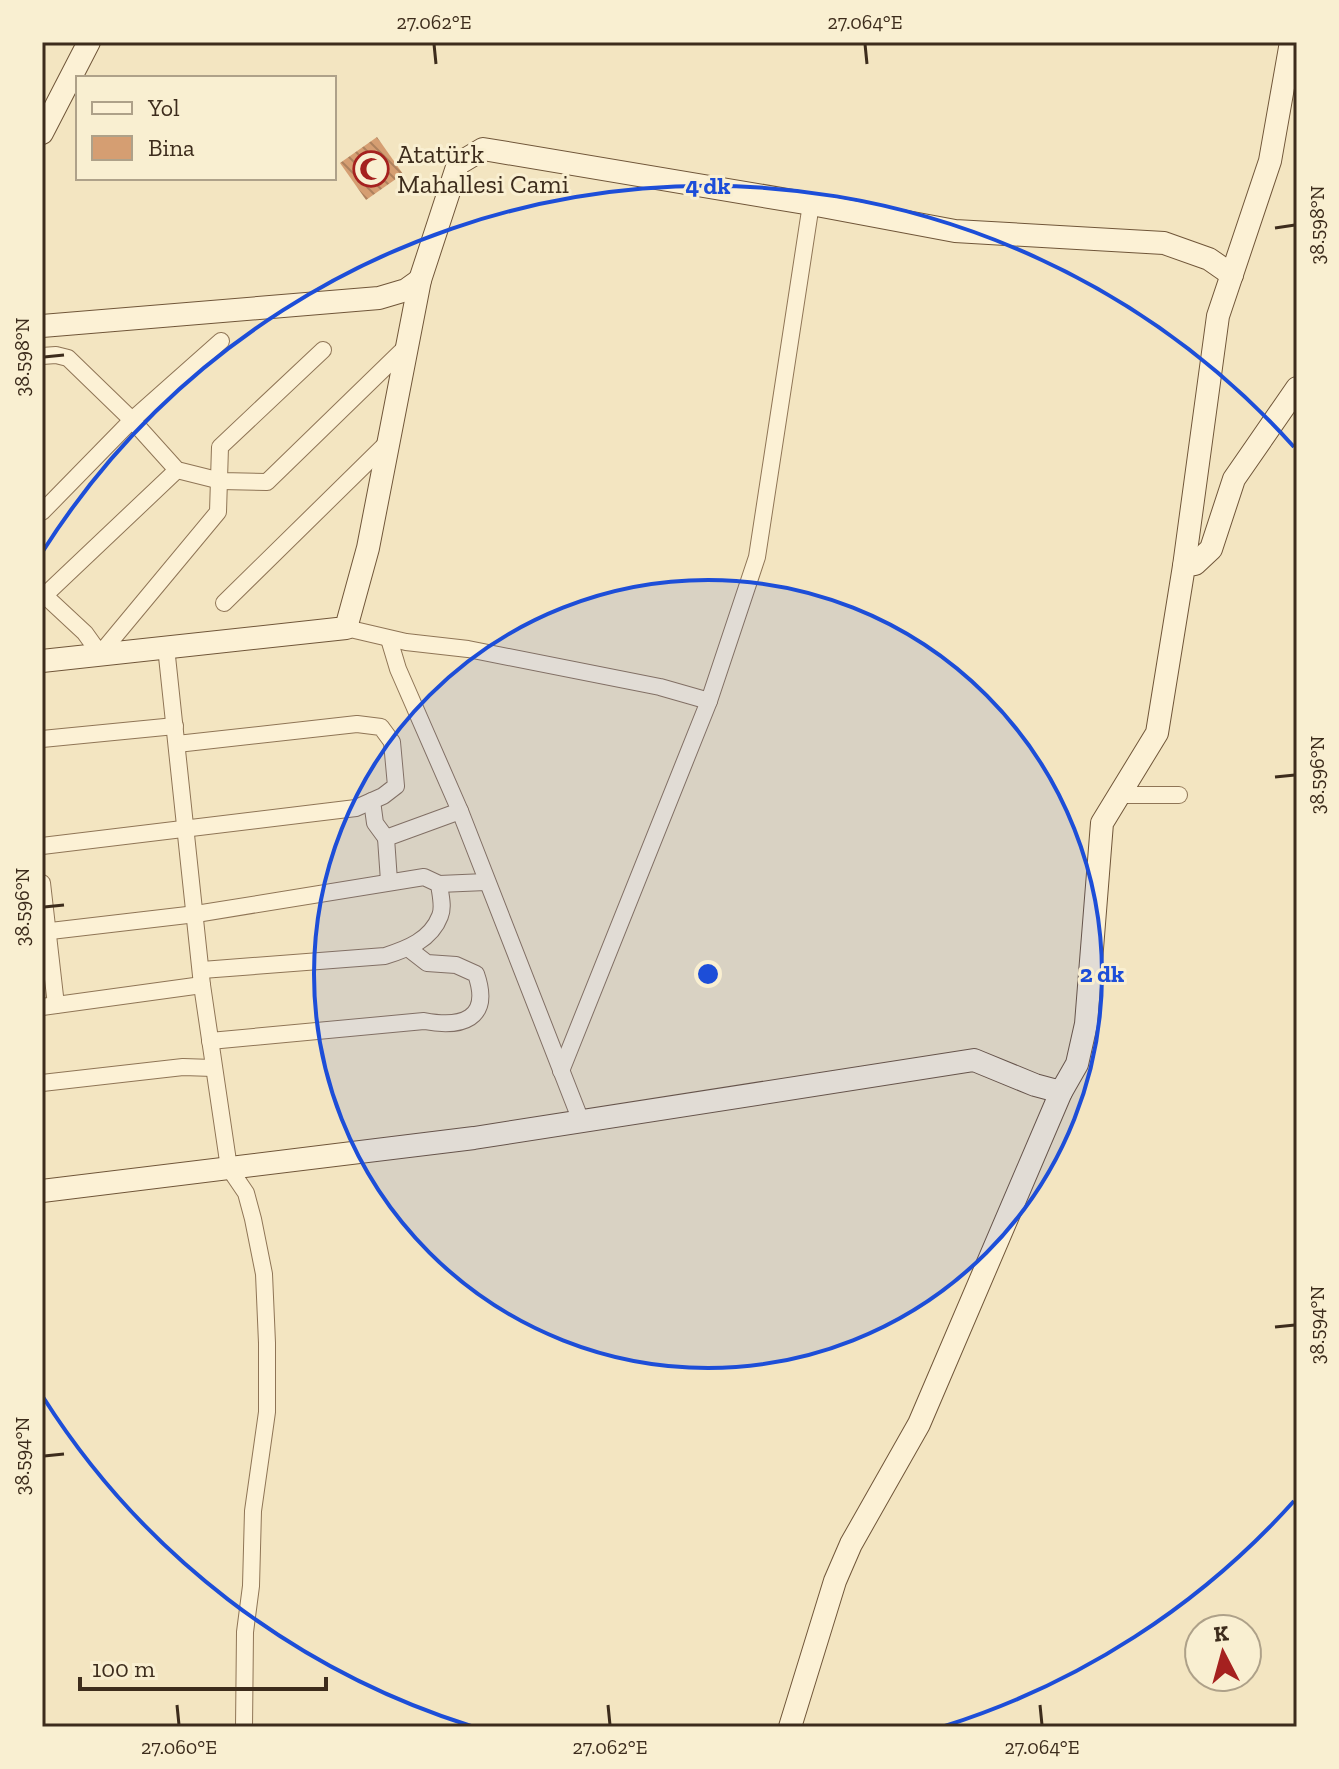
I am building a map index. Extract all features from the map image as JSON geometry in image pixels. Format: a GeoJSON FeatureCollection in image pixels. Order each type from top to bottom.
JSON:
{"type":"FeatureCollection","features":[{"type":"Feature","properties":{"kind":"street"},"geometry":{"type":"LineString","coordinates":[[42,133],[89,42]]}},
{"type":"Feature","properties":{"kind":"street"},"geometry":{"type":"LineString","coordinates":[[790,1727],[835,1581],[919,1424],[1061,1092],[1077,1064],[1086,1024],[1102,823],[1157,733],[1184,566],[1218,316],[1270,161],[1291,42]]}},
{"type":"Feature","properties":{"kind":"street"},"geometry":{"type":"LineString","coordinates":[[346,628],[368,548],[420,280],[458,164],[483,149],[955,231],[1164,243],[1209,259],[1232,275]]}},
{"type":"Feature","properties":{"kind":"street"},"geometry":{"type":"LineString","coordinates":[[561,1071],[709,701],[757,557],[811,204]]}},
{"type":"Feature","properties":{"kind":"street"},"geometry":{"type":"LineString","coordinates":[[42,326],[379,298],[406,290],[420,280]]}},
{"type":"Feature","properties":{"kind":"street"},"geometry":{"type":"LineString","coordinates":[[42,512],[132,420],[221,341]]}},
{"type":"Feature","properties":{"kind":"street"},"geometry":{"type":"LineString","coordinates":[[42,356],[68,358],[132,420],[177,470],[221,481],[267,482],[407,346]]}},
{"type":"Feature","properties":{"kind":"street"},"geometry":{"type":"LineString","coordinates":[[100,654],[218,512],[220,447],[323,350]]}},
{"type":"Feature","properties":{"kind":"street"},"geometry":{"type":"LineString","coordinates":[[1184,566],[1195,564],[1211,549],[1234,479],[1297,388]]}},
{"type":"Feature","properties":{"kind":"street"},"geometry":{"type":"LineString","coordinates":[[224,603],[389,441]]}},
{"type":"Feature","properties":{"kind":"street"},"geometry":{"type":"LineString","coordinates":[[100,654],[85,633],[43,594],[177,470]]}},
{"type":"Feature","properties":{"kind":"street"},"geometry":{"type":"LineString","coordinates":[[42,661],[346,628],[389,639],[468,649],[660,687],[709,701]]}},
{"type":"Feature","properties":{"kind":"street"},"geometry":{"type":"LineString","coordinates":[[389,639],[398,669],[460,811],[581,1121]]}},
{"type":"Feature","properties":{"kind":"street"},"geometry":{"type":"LineString","coordinates":[[166,647],[213,1068],[229,1168],[246,1193],[264,1274],[267,1412],[253,1511],[251,1586],[245,1632],[244,1727]]}},
{"type":"Feature","properties":{"kind":"street"},"geometry":{"type":"LineString","coordinates":[[42,846],[356,808],[396,786],[392,742],[381,727],[357,724],[177,744]]}},
{"type":"Feature","properties":{"kind":"street"},"geometry":{"type":"LineString","coordinates":[[42,739],[175,726]]}},
{"type":"Feature","properties":{"kind":"street"},"geometry":{"type":"LineString","coordinates":[[1119,795],[1179,795]]}},
{"type":"Feature","properties":{"kind":"street"},"geometry":{"type":"LineString","coordinates":[[372,801],[375,823],[386,838],[389,881]]}},
{"type":"Feature","properties":{"kind":"street"},"geometry":{"type":"LineString","coordinates":[[386,838],[460,811]]}},
{"type":"Feature","properties":{"kind":"street"},"geometry":{"type":"LineString","coordinates":[[45,932],[196,914],[424,877],[439,884],[486,882]]}},
{"type":"Feature","properties":{"kind":"street"},"geometry":{"type":"LineString","coordinates":[[42,883],[49,1006],[202,978],[385,956],[409,949],[427,935],[441,914],[439,884]]}},
{"type":"Feature","properties":{"kind":"street"},"geometry":{"type":"LineString","coordinates":[[210,1041],[424,1021],[458,1024],[472,1018],[479,1004],[481,988],[476,974],[456,965],[427,963],[409,949]]}},
{"type":"Feature","properties":{"kind":"street"},"geometry":{"type":"LineString","coordinates":[[42,1191],[474,1138],[974,1060],[1035,1085],[1061,1092]]}},
{"type":"Feature","properties":{"kind":"street"},"geometry":{"type":"LineString","coordinates":[[42,1083],[183,1067],[213,1068]]}},
{"type":"Feature","properties":{"kind":"building","name":"Atatürk Mahallesi Cami"},"geometry":{"type":"Polygon","coordinates":[[[377,137],[403,174],[366,200],[340,163],[377,137]]]}},
{"type":"Feature","properties":{"kind":"place","name":"Atatürk Mahallesi Cami"},"geometry":{"type":"Point","coordinates":[371,169]}}]}
